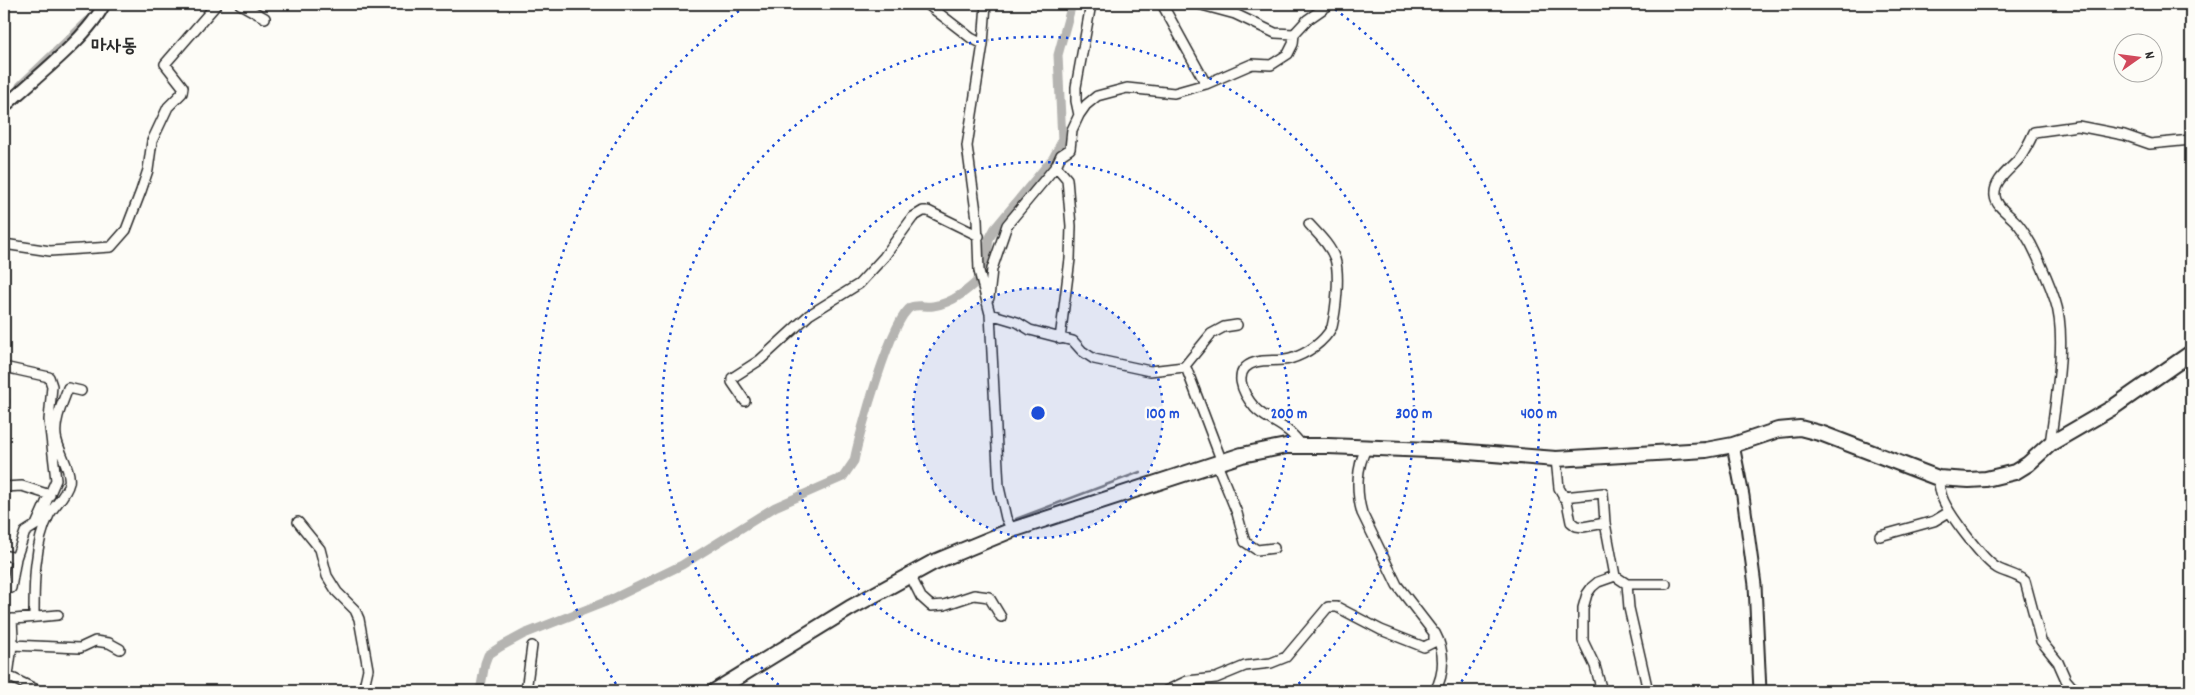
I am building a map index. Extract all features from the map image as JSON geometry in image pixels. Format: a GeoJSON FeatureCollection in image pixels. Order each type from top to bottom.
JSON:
{"type":"FeatureCollection","features":[{"type":"Feature","properties":{"kind":"main road"},"geometry":{"type":"LineString","coordinates":[[715,691],[850,608],[932,563],[1012,530],[1220,463],[1286,446],[1367,447],[1556,459],[1706,450],[1733,445],[1778,430],[1800,428],[1822,434],[1938,478],[1969,480],[2004,475],[2028,464],[2050,444],[2112,408],[2191,353]]}},
{"type":"Feature","properties":{"kind":"street"},"geometry":{"type":"LineString","coordinates":[[4,107],[72,43],[98,16],[104,4]]}},
{"type":"Feature","properties":{"kind":"street"},"geometry":{"type":"LineString","coordinates":[[4,244],[50,251],[111,248],[126,230],[148,170],[152,141],[156,132],[168,107],[182,93],[183,88],[165,64],[217,4]]}},
{"type":"Feature","properties":{"kind":"street"},"geometry":{"type":"LineString","coordinates":[[240,4],[265,18]]}},
{"type":"Feature","properties":{"kind":"street"},"geometry":{"type":"LineString","coordinates":[[927,4],[971,38],[983,44]]}},
{"type":"Feature","properties":{"kind":"street"},"geometry":{"type":"LineString","coordinates":[[986,4],[983,44],[967,146],[979,236],[979,271],[989,310]]}},
{"type":"Feature","properties":{"kind":"street"},"geometry":{"type":"LineString","coordinates":[[1079,115],[1076,87],[1092,4]]}},
{"type":"Feature","properties":{"kind":"street"},"geometry":{"type":"LineString","coordinates":[[1162,4],[1206,84]]}},
{"type":"Feature","properties":{"kind":"street"},"geometry":{"type":"LineString","coordinates":[[1198,4],[1235,14],[1275,33],[1294,34]]}},
{"type":"Feature","properties":{"kind":"street"},"geometry":{"type":"LineString","coordinates":[[1012,530],[1006,518],[999,487],[989,310],[992,270],[1007,225],[1056,166],[1061,155],[1070,149],[1072,133],[1079,115],[1086,105],[1097,96],[1127,88],[1174,93],[1206,84],[1252,64],[1271,65],[1288,54],[1293,44],[1294,34],[1307,20],[1330,4]]}},
{"type":"Feature","properties":{"kind":"street"},"geometry":{"type":"LineString","coordinates":[[2050,444],[2060,355],[2060,326],[2056,301],[2031,244],[2017,223],[2001,208],[1995,198],[1995,190],[2001,178],[2020,158],[2034,132],[2078,126],[2124,135],[2150,144],[2191,140]]}},
{"type":"Feature","properties":{"kind":"street"},"geometry":{"type":"LineString","coordinates":[[1056,166],[1067,178],[1071,226],[1070,259],[1060,338]]}},
{"type":"Feature","properties":{"kind":"street"},"geometry":{"type":"LineString","coordinates":[[745,401],[732,382],[732,378],[760,360],[809,315],[859,284],[884,257],[913,217],[923,211],[933,213],[979,236]]}},
{"type":"Feature","properties":{"kind":"street"},"geometry":{"type":"LineString","coordinates":[[1303,446],[1288,431],[1256,410],[1241,388],[1240,378],[1246,367],[1255,362],[1288,360],[1301,355],[1315,346],[1329,333],[1332,327],[1337,277],[1335,260],[1326,243],[1309,224]]}},
{"type":"Feature","properties":{"kind":"street"},"geometry":{"type":"LineString","coordinates":[[989,310],[1030,330],[1073,341],[1082,351],[1094,359],[1150,371],[1184,367],[1211,334],[1237,325]]}},
{"type":"Feature","properties":{"kind":"street"},"geometry":{"type":"LineString","coordinates":[[4,367],[49,377],[52,386],[50,420],[56,480],[36,525],[24,532],[16,558],[11,588]]}},
{"type":"Feature","properties":{"kind":"street"},"geometry":{"type":"LineString","coordinates":[[1184,367],[1188,370],[1245,542],[1257,550],[1274,548]]}},
{"type":"Feature","properties":{"kind":"street"},"geometry":{"type":"LineString","coordinates":[[34,617],[34,577],[42,535],[49,515],[65,495],[70,482],[56,436],[56,424],[68,388],[81,391]]}},
{"type":"Feature","properties":{"kind":"street"},"geometry":{"type":"LineString","coordinates":[[1733,445],[1744,505],[1755,585],[1760,691]]}},
{"type":"Feature","properties":{"kind":"street"},"geometry":{"type":"LineString","coordinates":[[1367,447],[1362,456],[1358,479],[1358,500],[1362,513],[1397,585],[1439,640],[1443,659],[1434,691]]}},
{"type":"Feature","properties":{"kind":"street"},"geometry":{"type":"LineString","coordinates":[[1556,459],[1559,488],[1567,502],[1572,522],[1576,526],[1583,527],[1605,523]]}},
{"type":"Feature","properties":{"kind":"street"},"geometry":{"type":"LineString","coordinates":[[1938,478],[1942,497],[1950,512],[1988,561],[2024,581],[2041,641],[2058,662],[2066,680],[2072,687],[2082,691]]}},
{"type":"Feature","properties":{"kind":"street"},"geometry":{"type":"LineString","coordinates":[[4,486],[22,486],[50,495]]}},
{"type":"Feature","properties":{"kind":"street"},"geometry":{"type":"LineString","coordinates":[[1563,496],[1604,492],[1605,523],[1615,576],[1627,584],[1666,584]]}},
{"type":"Feature","properties":{"kind":"street"},"geometry":{"type":"LineString","coordinates":[[1880,536],[1934,521],[1950,512]]}},
{"type":"Feature","properties":{"kind":"street"},"geometry":{"type":"LineString","coordinates":[[298,522],[320,549],[327,576],[337,592],[355,610],[359,619],[368,669],[363,691]]}},
{"type":"Feature","properties":{"kind":"street"},"geometry":{"type":"LineString","coordinates":[[4,555],[16,558]]}},
{"type":"Feature","properties":{"kind":"street"},"geometry":{"type":"LineString","coordinates":[[910,575],[921,597],[931,606],[944,605],[974,595],[989,597],[1001,617]]}},
{"type":"Feature","properties":{"kind":"street"},"geometry":{"type":"LineString","coordinates":[[1602,691],[1595,666],[1583,641],[1583,608],[1587,594],[1592,587],[1598,582],[1615,576]]}},
{"type":"Feature","properties":{"kind":"street"},"geometry":{"type":"LineString","coordinates":[[1627,584],[1629,608],[1648,691]]}},
{"type":"Feature","properties":{"kind":"street"},"geometry":{"type":"LineString","coordinates":[[1166,691],[1187,680],[1216,678],[1245,666],[1271,663],[1286,657],[1328,607],[1332,606],[1391,634],[1424,647],[1434,642],[1434,633]]}},
{"type":"Feature","properties":{"kind":"street"},"geometry":{"type":"LineString","coordinates":[[40,691],[8,676],[13,638],[8,620],[58,615]]}},
{"type":"Feature","properties":{"kind":"street"},"geometry":{"type":"LineString","coordinates":[[12,645],[80,648],[95,641],[109,643],[120,649]]}},
{"type":"Feature","properties":{"kind":"street"},"geometry":{"type":"LineString","coordinates":[[526,691],[532,646]]}},
{"type":"Feature","properties":{"kind":"street"},"geometry":{"type":"LineString","coordinates":[[2180,691],[2191,688]]}},
{"type":"Feature","properties":{"kind":"waterway"},"geometry":{"type":"LineString","coordinates":[[478,691],[481,686],[488,655],[500,647],[524,634],[608,601],[682,565],[775,507],[843,477],[854,461],[885,354],[903,316],[913,306],[933,306],[948,302],[985,274],[989,239],[995,228],[1053,158],[1062,141],[1058,55],[1072,4]]}},
{"type":"Feature","properties":{"kind":"waterway"},"geometry":{"type":"LineString","coordinates":[[20,86],[88,21]]}},
{"type":"Feature","properties":{"kind":"waterway"},"geometry":{"type":"LineString","coordinates":[[1063,134],[1071,133]]}},
{"type":"Feature","properties":{"kind":"waterway"},"geometry":{"type":"LineString","coordinates":[[1016,519],[1140,472]]}},
{"type":"Feature","properties":{"kind":"waterway"},"geometry":{"type":"LineString","coordinates":[[982,535],[1001,526]]}},
{"type":"Feature","properties":{"kind":"district","name":"마사동"},"geometry":{"type":"Point","coordinates":[114,47]}}]}
